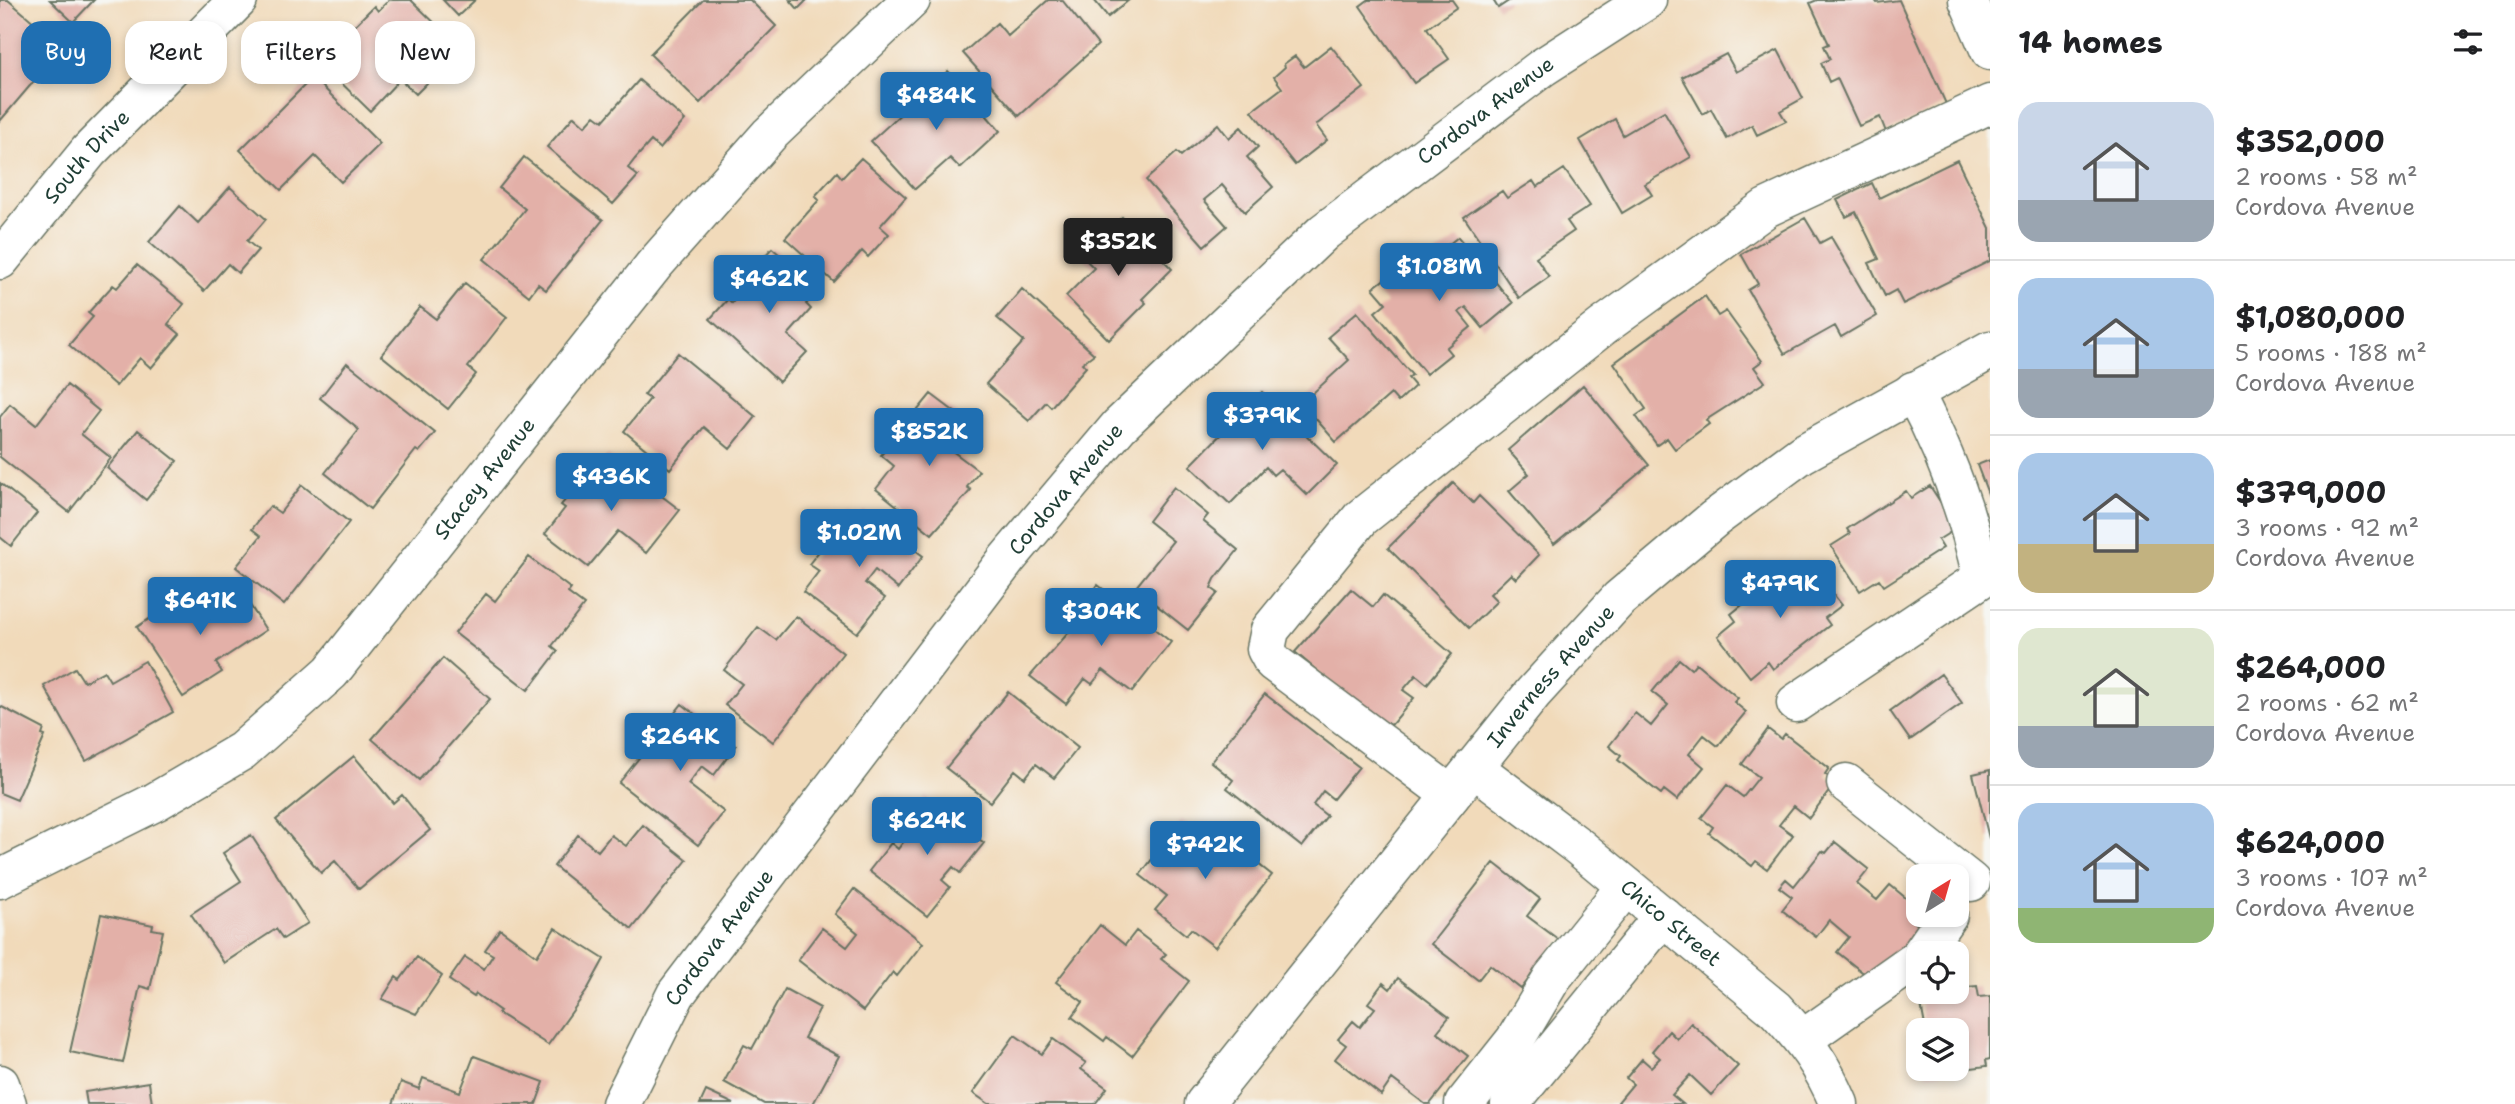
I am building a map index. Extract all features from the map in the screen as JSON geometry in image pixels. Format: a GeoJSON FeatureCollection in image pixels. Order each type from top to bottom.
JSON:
{"type":"FeatureCollection","features":[{"type":"Feature","properties":{"kind":"street","name":"South Drive"},"geometry":{"type":"LineString","coordinates":[[0,260],[89,151],[238,0]]}},
{"type":"Feature","properties":{"kind":"street","name":"Stacey Avenue"},"geometry":{"type":"LineString","coordinates":[[0,879],[155,802],[242,751],[331,672],[654,265],[769,135],[911,0]]}},
{"type":"Feature","properties":{"kind":"street","name":"Cordova Avenue"},"geometry":{"type":"LineString","coordinates":[[621,1104],[684,984],[1007,559],[1119,426],[1324,232],[1544,67],[1647,0]]}},
{"type":"Feature","properties":{"kind":"street"},"geometry":{"type":"LineString","coordinates":[[1977,5],[1990,51]]}},
{"type":"Feature","properties":{"kind":"street","name":"Chico Street"},"geometry":{"type":"LineString","coordinates":[[1839,1104],[1823,1066],[1803,1039],[1774,1009],[1626,886],[1273,662],[1266,649],[1270,630],[1362,518],[1602,327],[1766,208],[1990,104]]}},
{"type":"Feature","properties":{"kind":"street","name":"Inverness Avenue"},"geometry":{"type":"LineString","coordinates":[[1204,1104],[1533,693],[1619,599],[1714,519],[1802,454],[1990,350]]}},
{"type":"Feature","properties":{"kind":"street"},"geometry":{"type":"LineString","coordinates":[[1796,703],[1986,593],[1964,506],[1940,440],[1913,391]]}},
{"type":"Feature","properties":{"kind":"street"},"geometry":{"type":"LineString","coordinates":[[1846,783],[1973,888]]}},
{"type":"Feature","properties":{"kind":"street"},"geometry":{"type":"LineString","coordinates":[[1464,1104],[1515,1040],[1552,978],[1626,886]]}},
{"type":"Feature","properties":{"kind":"street"},"geometry":{"type":"LineString","coordinates":[[1510,1104],[1663,916]]}},
{"type":"Feature","properties":{"kind":"street"},"geometry":{"type":"LineString","coordinates":[[1803,1039],[1906,965]]}},
{"type":"Feature","properties":{"kind":"street"},"geometry":{"type":"LineString","coordinates":[[0,1084],[7,1104]]}},
{"type":"Feature","properties":{"kind":"building"},"geometry":{"type":"Polygon","coordinates":[[[0,0],[8,0],[33,21],[21,21],[21,84],[32,84],[0,121],[0,0]]]}},
{"type":"Feature","properties":{"kind":"building"},"geometry":{"type":"Polygon","coordinates":[[[50,0],[94,0],[74,21],[50,0]]]}},
{"type":"Feature","properties":{"kind":"building"},"geometry":{"type":"Polygon","coordinates":[[[389,0],[411,0],[433,21],[375,21],[375,84],[395,84],[370,111],[342,84],[361,84],[359,21],[374,6],[378,11],[389,0]]]}},
{"type":"Feature","properties":{"kind":"building"},"geometry":{"type":"Polygon","coordinates":[[[443,0],[475,0],[458,16],[443,0]]]}},
{"type":"Feature","properties":{"kind":"building"},"geometry":{"type":"Polygon","coordinates":[[[703,0],[750,0],[776,26],[700,103],[650,54],[703,0]]]}},
{"type":"Feature","properties":{"kind":"building"},"geometry":{"type":"Polygon","coordinates":[[[790,0],[807,0],[798,9],[790,0]]]}},
{"type":"Feature","properties":{"kind":"building"},"geometry":{"type":"Polygon","coordinates":[[[1048,0],[1062,0],[1098,45],[1019,116],[963,53],[997,23],[1008,36],[1048,0]]]}},
{"type":"Feature","properties":{"kind":"building"},"geometry":{"type":"Polygon","coordinates":[[[1094,0],[1129,0],[1108,17],[1094,0]]]}},
{"type":"Feature","properties":{"kind":"building"},"geometry":{"type":"Polygon","coordinates":[[[1368,0],[1452,0],[1457,7],[1427,28],[1449,59],[1414,83],[1360,6],[1368,0]]]}},
{"type":"Feature","properties":{"kind":"building"},"geometry":{"type":"Polygon","coordinates":[[[1493,0],[1510,0],[1498,8],[1493,0]]]}},
{"type":"Feature","properties":{"kind":"building"},"geometry":{"type":"Polygon","coordinates":[[[1817,0],[1875,0],[1877,3],[1899,0],[1946,104],[1886,132],[1880,117],[1859,126],[1837,78],[1829,82],[1821,63],[1830,59],[1824,46],[1829,44],[1810,3],[1817,0]]]}},
{"type":"Feature","properties":{"kind":"building"},"geometry":{"type":"Polygon","coordinates":[[[1331,46],[1364,88],[1316,125],[1327,140],[1295,165],[1252,111],[1282,88],[1274,77],[1285,67],[1284,64],[1295,56],[1304,67],[1331,46]]]}},
{"type":"Feature","properties":{"kind":"building"},"geometry":{"type":"Polygon","coordinates":[[[1778,50],[1803,98],[1780,111],[1786,121],[1757,135],[1752,125],[1727,139],[1711,109],[1703,114],[1682,77],[1726,54],[1736,72],[1778,50]]]}},
{"type":"Feature","properties":{"kind":"building"},"geometry":{"type":"Polygon","coordinates":[[[948,71],[1000,131],[960,168],[950,158],[915,189],[871,141],[948,71]]]}},
{"type":"Feature","properties":{"kind":"building"},"geometry":{"type":"Polygon","coordinates":[[[639,80],[685,120],[660,149],[651,141],[635,159],[628,168],[638,176],[613,204],[547,147],[574,116],[585,126],[595,115],[603,121],[639,80]]]}},
{"type":"Feature","properties":{"kind":"building"},"geometry":{"type":"Polygon","coordinates":[[[306,84],[320,84],[380,144],[341,182],[315,156],[281,190],[240,150],[306,84]]]}},
{"type":"Feature","properties":{"kind":"building"},"geometry":{"type":"Polygon","coordinates":[[[405,84],[426,84],[416,94],[405,84]]]}},
{"type":"Feature","properties":{"kind":"building"},"geometry":{"type":"Polygon","coordinates":[[[1664,111],[1691,157],[1645,184],[1652,195],[1622,213],[1580,140],[1615,119],[1623,135],[1664,111]]]}},
{"type":"Feature","properties":{"kind":"building"},"geometry":{"type":"Polygon","coordinates":[[[1218,124],[1229,138],[1241,127],[1258,147],[1247,157],[1273,187],[1245,212],[1222,185],[1204,200],[1227,226],[1204,246],[1146,180],[1177,152],[1181,156],[1218,124]]]}},
{"type":"Feature","properties":{"kind":"building"},"geometry":{"type":"Polygon","coordinates":[[[524,157],[603,220],[546,290],[538,284],[529,296],[484,259],[525,209],[499,188],[524,157]]]}},
{"type":"Feature","properties":{"kind":"building"},"geometry":{"type":"Polygon","coordinates":[[[861,158],[906,197],[880,226],[889,234],[868,257],[862,251],[834,282],[785,238],[819,200],[815,196],[837,172],[842,178],[861,158]]]}},
{"type":"Feature","properties":{"kind":"building"},"geometry":{"type":"Polygon","coordinates":[[[1957,160],[1990,228],[1990,261],[1903,304],[1896,290],[1885,296],[1869,263],[1879,259],[1856,212],[1846,217],[1837,200],[1872,183],[1879,198],[1957,160]]]}},
{"type":"Feature","properties":{"kind":"building"},"geometry":{"type":"Polygon","coordinates":[[[1564,169],[1590,206],[1567,221],[1574,231],[1536,257],[1549,277],[1519,298],[1464,217],[1502,191],[1507,198],[1533,181],[1537,187],[1564,169]]]}},
{"type":"Feature","properties":{"kind":"building"},"geometry":{"type":"Polygon","coordinates":[[[230,187],[266,219],[247,241],[258,250],[238,273],[228,264],[204,291],[149,242],[180,206],[198,223],[230,187]]]}},
{"type":"Feature","properties":{"kind":"building"},"geometry":{"type":"Polygon","coordinates":[[[1122,217],[1172,269],[1142,299],[1146,303],[1109,340],[1066,296],[1094,268],[1082,256],[1122,217]]]}},
{"type":"Feature","properties":{"kind":"building"},"geometry":{"type":"Polygon","coordinates":[[[1805,218],[1820,243],[1831,237],[1877,316],[1841,337],[1835,326],[1785,354],[1748,290],[1758,284],[1741,254],[1805,218]]]}},
{"type":"Feature","properties":{"kind":"building"},"geometry":{"type":"Polygon","coordinates":[[[1458,237],[1513,303],[1483,328],[1466,307],[1459,312],[1471,327],[1446,348],[1451,354],[1426,374],[1375,312],[1386,303],[1373,288],[1399,268],[1407,278],[1458,237]]]}},
{"type":"Feature","properties":{"kind":"building"},"geometry":{"type":"Polygon","coordinates":[[[772,248],[819,289],[806,304],[811,309],[788,335],[807,352],[779,382],[710,319],[728,299],[732,303],[759,272],[755,267],[772,248]]]}},
{"type":"Feature","properties":{"kind":"building"},"geometry":{"type":"Polygon","coordinates":[[[137,265],[184,304],[168,324],[180,334],[151,368],[140,358],[116,386],[69,345],[93,317],[88,313],[113,285],[117,288],[137,265]]]}},
{"type":"Feature","properties":{"kind":"building"},"geometry":{"type":"Polygon","coordinates":[[[465,283],[507,317],[468,367],[476,374],[448,409],[381,355],[420,307],[436,319],[465,283]]]}},
{"type":"Feature","properties":{"kind":"building"},"geometry":{"type":"Polygon","coordinates":[[[1022,289],[1094,354],[1082,363],[1086,367],[1051,407],[1046,402],[1029,421],[986,384],[1024,341],[997,318],[1022,289]]]}},
{"type":"Feature","properties":{"kind":"building"},"geometry":{"type":"Polygon","coordinates":[[[1705,296],[1718,316],[1726,311],[1762,361],[1754,367],[1765,382],[1706,420],[1709,424],[1675,449],[1667,438],[1657,445],[1636,416],[1646,409],[1614,363],[1705,296]]]}},
{"type":"Feature","properties":{"kind":"building"},"geometry":{"type":"Polygon","coordinates":[[[1357,312],[1412,375],[1408,378],[1415,386],[1398,402],[1391,394],[1336,442],[1302,403],[1349,360],[1328,337],[1357,312]]]}},
{"type":"Feature","properties":{"kind":"building"},"geometry":{"type":"Polygon","coordinates":[[[678,353],[756,417],[730,449],[704,427],[670,469],[624,431],[650,399],[644,395],[678,353]]]}},
{"type":"Feature","properties":{"kind":"building"},"geometry":{"type":"Polygon","coordinates":[[[347,363],[435,433],[419,452],[416,450],[370,509],[325,473],[359,430],[320,398],[347,363]]]}},
{"type":"Feature","properties":{"kind":"building"},"geometry":{"type":"Polygon","coordinates":[[[67,385],[99,411],[81,434],[111,458],[69,512],[0,457],[0,417],[10,404],[36,425],[67,385]]]}},
{"type":"Feature","properties":{"kind":"building"},"geometry":{"type":"Polygon","coordinates":[[[1583,385],[1649,465],[1554,544],[1509,491],[1529,474],[1508,450],[1583,385]]]}},
{"type":"Feature","properties":{"kind":"building"},"geometry":{"type":"Polygon","coordinates":[[[1262,392],[1337,465],[1307,495],[1280,469],[1273,475],[1266,467],[1230,504],[1190,466],[1262,392]]]}},
{"type":"Feature","properties":{"kind":"building"},"geometry":{"type":"Polygon","coordinates":[[[931,394],[972,425],[951,450],[979,471],[967,487],[971,490],[932,534],[876,489],[894,466],[881,455],[899,433],[910,442],[928,419],[917,411],[931,394]]]}},
{"type":"Feature","properties":{"kind":"building"},"geometry":{"type":"Polygon","coordinates":[[[138,430],[177,461],[146,500],[107,468],[138,430]]]}},
{"type":"Feature","properties":{"kind":"building"},"geometry":{"type":"Polygon","coordinates":[[[608,455],[680,510],[646,553],[618,531],[588,567],[545,534],[565,508],[561,505],[580,482],[584,485],[608,455]]]}},
{"type":"Feature","properties":{"kind":"building"},"geometry":{"type":"Polygon","coordinates":[[[1990,460],[1990,499],[1977,465],[1990,460]]]}},
{"type":"Feature","properties":{"kind":"building"},"geometry":{"type":"Polygon","coordinates":[[[0,483],[37,513],[11,546],[0,537],[0,483]]]}},
{"type":"Feature","properties":{"kind":"building"},"geometry":{"type":"Polygon","coordinates":[[[1453,483],[1473,503],[1479,496],[1539,555],[1516,579],[1511,574],[1490,594],[1497,601],[1469,628],[1388,548],[1453,483]]]}},
{"type":"Feature","properties":{"kind":"building"},"geometry":{"type":"Polygon","coordinates":[[[302,485],[349,522],[284,605],[236,567],[261,536],[252,529],[270,506],[280,513],[302,485]]]}},
{"type":"Feature","properties":{"kind":"building"},"geometry":{"type":"Polygon","coordinates":[[[1930,486],[1957,528],[1938,540],[1943,548],[1884,586],[1879,579],[1860,591],[1831,546],[1850,534],[1847,529],[1906,491],[1911,498],[1930,486]]]}},
{"type":"Feature","properties":{"kind":"building"},"geometry":{"type":"Polygon","coordinates":[[[1174,487],[1208,515],[1203,521],[1238,550],[1215,579],[1211,588],[1218,593],[1188,630],[1135,588],[1173,541],[1148,521],[1174,487]]]}},
{"type":"Feature","properties":{"kind":"building"},"geometry":{"type":"Polygon","coordinates":[[[864,511],[923,556],[898,589],[875,570],[865,583],[885,598],[857,633],[803,592],[819,571],[809,564],[839,526],[836,524],[849,514],[857,521],[864,511]]]}},
{"type":"Feature","properties":{"kind":"building"},"geometry":{"type":"Polygon","coordinates":[[[529,557],[571,589],[568,593],[584,605],[552,646],[558,651],[528,690],[455,633],[486,594],[495,601],[529,557]]]}},
{"type":"Feature","properties":{"kind":"building"},"geometry":{"type":"Polygon","coordinates":[[[1808,563],[1842,605],[1825,618],[1830,625],[1773,669],[1768,662],[1750,677],[1718,636],[1736,621],[1731,614],[1787,569],[1792,576],[1808,563]]]}},
{"type":"Feature","properties":{"kind":"building"},"geometry":{"type":"Polygon","coordinates":[[[237,585],[266,630],[216,663],[222,672],[183,697],[137,627],[187,594],[198,611],[237,585]]]}},
{"type":"Feature","properties":{"kind":"building"},"geometry":{"type":"Polygon","coordinates":[[[1098,585],[1171,642],[1132,692],[1103,670],[1092,684],[1085,679],[1066,704],[1030,676],[1071,630],[1066,627],[1098,585]]]}},
{"type":"Feature","properties":{"kind":"building"},"geometry":{"type":"Polygon","coordinates":[[[1351,589],[1373,607],[1383,595],[1452,654],[1427,684],[1416,675],[1403,690],[1414,698],[1387,730],[1295,652],[1351,589]]]}},
{"type":"Feature","properties":{"kind":"building"},"geometry":{"type":"Polygon","coordinates":[[[796,616],[843,653],[773,742],[725,705],[742,684],[724,670],[758,627],[776,640],[796,616]]]}},
{"type":"Feature","properties":{"kind":"building"},"geometry":{"type":"Polygon","coordinates":[[[443,658],[490,699],[419,780],[372,739],[443,658]]]}},
{"type":"Feature","properties":{"kind":"building"},"geometry":{"type":"Polygon","coordinates":[[[1679,659],[1691,669],[1696,663],[1738,698],[1734,702],[1746,712],[1718,746],[1704,735],[1689,754],[1704,767],[1677,800],[1664,790],[1661,794],[1618,760],[1621,756],[1609,746],[1635,713],[1651,726],[1668,705],[1652,692],[1679,659]]]}},
{"type":"Feature","properties":{"kind":"building"},"geometry":{"type":"Polygon","coordinates":[[[145,661],[173,712],[86,761],[44,686],[75,668],[84,682],[104,671],[110,681],[145,661]]]}},
{"type":"Feature","properties":{"kind":"building"},"geometry":{"type":"Polygon","coordinates":[[[1941,674],[1962,703],[1910,740],[1890,711],[1941,674]]]}},
{"type":"Feature","properties":{"kind":"building"},"geometry":{"type":"Polygon","coordinates":[[[1008,692],[1078,748],[1054,778],[1036,764],[1025,778],[1015,770],[990,802],[946,768],[1008,692]]]}},
{"type":"Feature","properties":{"kind":"building"},"geometry":{"type":"Polygon","coordinates":[[[1265,694],[1359,767],[1333,799],[1323,791],[1313,805],[1327,816],[1302,847],[1227,788],[1233,780],[1211,762],[1265,694]]]}},
{"type":"Feature","properties":{"kind":"building"},"geometry":{"type":"Polygon","coordinates":[[[682,704],[736,746],[714,775],[702,766],[688,784],[724,812],[698,845],[619,783],[682,704]]]}},
{"type":"Feature","properties":{"kind":"building"},"geometry":{"type":"Polygon","coordinates":[[[0,706],[44,729],[42,735],[45,736],[17,800],[0,793],[0,706]]]}},
{"type":"Feature","properties":{"kind":"building"},"geometry":{"type":"Polygon","coordinates":[[[1768,729],[1781,739],[1785,734],[1829,768],[1825,774],[1836,782],[1809,818],[1794,806],[1779,825],[1793,835],[1767,869],[1756,861],[1752,866],[1709,833],[1713,827],[1701,818],[1727,785],[1743,797],[1759,777],[1742,764],[1768,729]]]}},
{"type":"Feature","properties":{"kind":"building"},"geometry":{"type":"Polygon","coordinates":[[[354,756],[393,803],[402,795],[430,830],[359,889],[335,861],[321,873],[276,820],[354,756]]]}},
{"type":"Feature","properties":{"kind":"building"},"geometry":{"type":"Polygon","coordinates":[[[1990,770],[1990,838],[1989,838],[1973,774],[1990,770]]]}},
{"type":"Feature","properties":{"kind":"building"},"geometry":{"type":"Polygon","coordinates":[[[926,797],[984,843],[960,873],[953,867],[942,880],[950,887],[927,916],[869,871],[891,843],[898,849],[910,833],[902,827],[926,797]]]}},
{"type":"Feature","properties":{"kind":"building"},"geometry":{"type":"Polygon","coordinates":[[[1182,820],[1208,840],[1219,825],[1252,851],[1248,856],[1272,875],[1215,947],[1191,929],[1186,935],[1155,910],[1167,896],[1140,875],[1182,820]]]}},
{"type":"Feature","properties":{"kind":"building"},"geometry":{"type":"Polygon","coordinates":[[[643,825],[687,860],[632,929],[554,866],[578,835],[598,851],[611,835],[626,846],[643,825]]]}},
{"type":"Feature","properties":{"kind":"building"},"geometry":{"type":"Polygon","coordinates":[[[251,835],[308,923],[283,939],[276,929],[224,963],[191,914],[241,881],[223,853],[251,835]]]}},
{"type":"Feature","properties":{"kind":"building"},"geometry":{"type":"Polygon","coordinates":[[[1835,842],[1869,869],[1857,884],[1877,900],[1890,885],[1906,898],[1906,928],[1919,928],[1884,971],[1871,979],[1837,952],[1849,937],[1829,920],[1816,937],[1782,910],[1792,897],[1779,887],[1786,879],[1794,886],[1822,851],[1826,853],[1835,842]]]}},
{"type":"Feature","properties":{"kind":"building"},"geometry":{"type":"Polygon","coordinates":[[[1494,863],[1540,899],[1527,916],[1559,940],[1521,989],[1490,965],[1478,980],[1431,944],[1494,863]]]}},
{"type":"Feature","properties":{"kind":"building"},"geometry":{"type":"Polygon","coordinates":[[[854,889],[923,943],[897,976],[893,972],[863,1011],[798,960],[822,928],[847,947],[858,933],[835,914],[854,889]]]}},
{"type":"Feature","properties":{"kind":"building"},"geometry":{"type":"Polygon","coordinates":[[[101,914],[153,925],[152,929],[163,931],[150,989],[140,986],[123,1063],[70,1052],[101,914]]]}},
{"type":"Feature","properties":{"kind":"building"},"geometry":{"type":"Polygon","coordinates":[[[1100,925],[1125,945],[1136,931],[1166,954],[1161,959],[1189,981],[1132,1056],[1107,1037],[1104,1041],[1072,1017],[1083,1002],[1056,982],[1100,925]]]}},
{"type":"Feature","properties":{"kind":"building"},"geometry":{"type":"Polygon","coordinates":[[[555,928],[604,959],[586,992],[548,1045],[498,1013],[500,1011],[476,994],[474,997],[449,980],[465,957],[484,969],[493,955],[485,950],[500,929],[537,956],[555,928]]]}},
{"type":"Feature","properties":{"kind":"building"},"geometry":{"type":"Polygon","coordinates":[[[417,957],[442,976],[416,1014],[382,999],[396,977],[400,980],[417,957]]]}},
{"type":"Feature","properties":{"kind":"building"},"geometry":{"type":"Polygon","coordinates":[[[1398,978],[1449,1017],[1437,1032],[1468,1056],[1430,1104],[1425,1104],[1392,1079],[1381,1095],[1335,1059],[1346,1045],[1338,1039],[1353,1021],[1360,1027],[1375,1008],[1368,1003],[1383,983],[1390,989],[1398,978]]]}},
{"type":"Feature","properties":{"kind":"building"},"geometry":{"type":"Polygon","coordinates":[[[1977,986],[1979,997],[1990,996],[1990,1059],[1986,1060],[1987,1066],[1969,1068],[1969,1018],[1924,1018],[1921,1004],[1969,1004],[1969,987],[1977,986]]]}},
{"type":"Feature","properties":{"kind":"building"},"geometry":{"type":"Polygon","coordinates":[[[785,989],[820,1008],[804,1038],[839,1056],[813,1104],[764,1104],[724,1082],[744,1045],[752,1049],[785,989]]]}},
{"type":"Feature","properties":{"kind":"building"},"geometry":{"type":"Polygon","coordinates":[[[1691,1023],[1738,1066],[1711,1095],[1690,1075],[1672,1095],[1683,1104],[1618,1102],[1633,1084],[1626,1078],[1642,1059],[1651,1067],[1660,1058],[1652,1051],[1669,1031],[1677,1039],[1691,1023]]]}},
{"type":"Feature","properties":{"kind":"building"},"geometry":{"type":"Polygon","coordinates":[[[1015,1035],[1042,1054],[1053,1039],[1086,1063],[1081,1069],[1107,1088],[1095,1104],[989,1104],[973,1093],[1015,1035]]]}},
{"type":"Feature","properties":{"kind":"building"},"geometry":{"type":"Polygon","coordinates":[[[474,1056],[544,1082],[536,1104],[393,1104],[401,1082],[419,1089],[423,1078],[460,1092],[474,1056]]]}},
{"type":"Feature","properties":{"kind":"building"},"geometry":{"type":"Polygon","coordinates":[[[149,1082],[152,1104],[87,1104],[85,1092],[149,1082]]]}},
{"type":"Feature","properties":{"kind":"building"},"geometry":{"type":"Polygon","coordinates":[[[706,1091],[734,1104],[700,1104],[706,1091]]]}}]}
